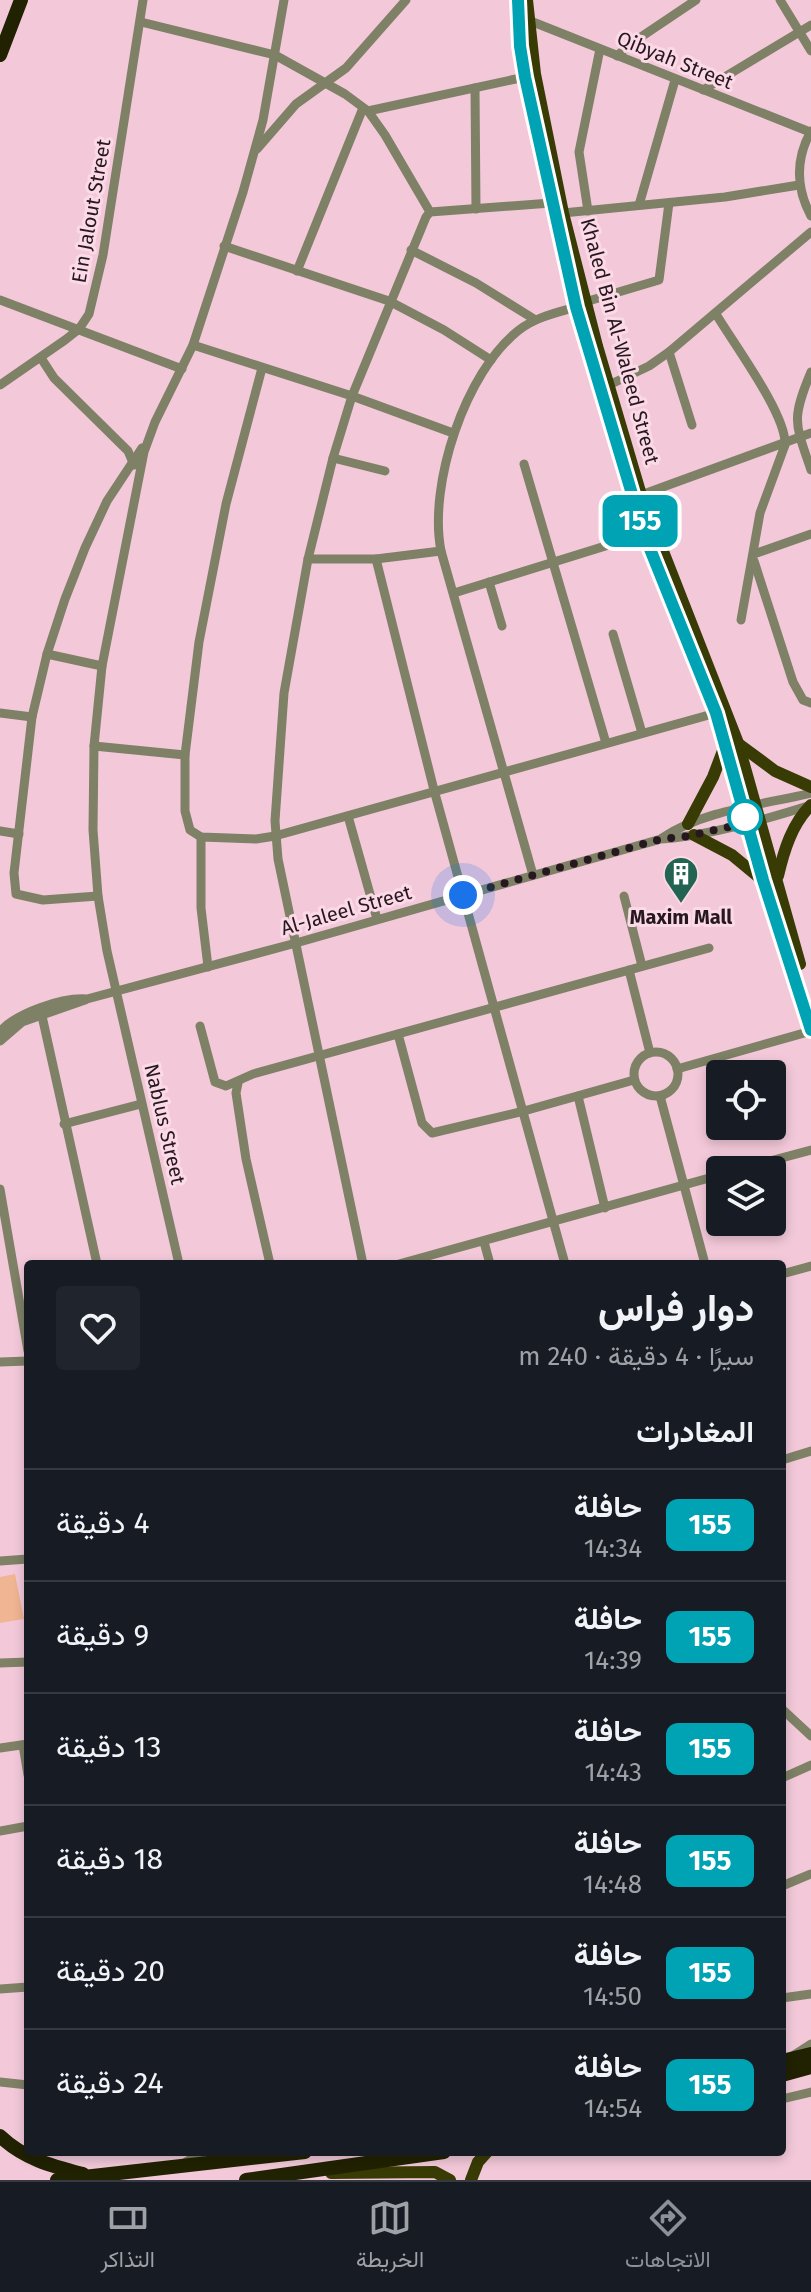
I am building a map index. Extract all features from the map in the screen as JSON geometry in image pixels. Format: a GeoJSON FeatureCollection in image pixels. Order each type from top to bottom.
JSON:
{"type":"FeatureCollection","features":[{"type":"Feature","properties":{"kind":"highway"},"geometry":{"type":"LineString","coordinates":[[0,28],[11,0]]}},
{"type":"Feature","properties":{"kind":"highway"},"geometry":{"type":"LineString","coordinates":[[0,55],[21,0]]}},
{"type":"Feature","properties":{"kind":"highway"},"geometry":{"type":"LineString","coordinates":[[786,2064],[811,2054]]}},
{"type":"Feature","properties":{"kind":"highway"},"geometry":{"type":"LineString","coordinates":[[786,2065],[811,2067]]}},
{"type":"Feature","properties":{"kind":"highway"},"geometry":{"type":"LineString","coordinates":[[0,2136],[24,2154]]}},
{"type":"Feature","properties":{"kind":"highway"},"geometry":{"type":"LineString","coordinates":[[27,2156],[45,2165],[95,2177]]}},
{"type":"Feature","properties":{"kind":"highway"},"geometry":{"type":"LineString","coordinates":[[57,2180],[257,2156]]}},
{"type":"Feature","properties":{"kind":"highway"},"geometry":{"type":"LineString","coordinates":[[246,2180],[417,2156]]}},
{"type":"Feature","properties":{"kind":"main road","name":"Khaled Bin Al-Waleed Street"},"geometry":{"type":"LineString","coordinates":[[518,0],[525,77],[551,203],[644,534],[716,713],[732,743],[743,809],[811,1031]]}},
{"type":"Feature","properties":{"kind":"main road","name":"Khaled Bin Al-Waleed Street"},"geometry":{"type":"LineString","coordinates":[[527,0],[535,74],[581,304],[609,385],[641,495],[757,806],[811,1004]]}},
{"type":"Feature","properties":{"kind":"main road"},"geometry":{"type":"LineString","coordinates":[[763,880],[732,855],[691,829],[713,777],[732,743],[811,790]]}},
{"type":"Feature","properties":{"kind":"main road"},"geometry":{"type":"LineString","coordinates":[[777,879],[788,840],[811,805]]}},
{"type":"Feature","properties":{"kind":"main road"},"geometry":{"type":"LineString","coordinates":[[471,2180],[483,2156]]}},
{"type":"Feature","properties":{"kind":"main road"},"geometry":{"type":"LineString","coordinates":[[304,2173],[435,2172],[450,2180]]}},
{"type":"Feature","properties":{"kind":"street","name":"Ein Jalout Street"},"geometry":{"type":"LineString","coordinates":[[0,385],[79,329],[89,314],[99,279],[143,0]]}},
{"type":"Feature","properties":{"kind":"street"},"geometry":{"type":"LineString","coordinates":[[98,896],[43,900],[16,894],[14,873],[32,717],[47,654],[78,564],[107,501],[149,435],[193,345],[263,120],[284,0]]}},
{"type":"Feature","properties":{"kind":"street"},"geometry":{"type":"LineString","coordinates":[[253,155],[285,115],[312,91],[346,68],[406,0]]}},
{"type":"Feature","properties":{"kind":"street"},"geometry":{"type":"LineString","coordinates":[[617,56],[696,0]]}},
{"type":"Feature","properties":{"kind":"street"},"geometry":{"type":"LineString","coordinates":[[780,0],[811,51]]}},
{"type":"Feature","properties":{"kind":"street","name":"Qibyah Street"},"geometry":{"type":"LineString","coordinates":[[528,20],[810,132]]}},
{"type":"Feature","properties":{"kind":"street"},"geometry":{"type":"LineString","coordinates":[[141,22],[275,55],[366,110],[392,145],[430,212]]}},
{"type":"Feature","properties":{"kind":"street"},"geometry":{"type":"LineString","coordinates":[[703,90],[811,25]]}},
{"type":"Feature","properties":{"kind":"street"},"geometry":{"type":"LineString","coordinates":[[588,211],[579,152],[600,49]]}},
{"type":"Feature","properties":{"kind":"street"},"geometry":{"type":"LineString","coordinates":[[366,110],[525,77]]}},
{"type":"Feature","properties":{"kind":"street"},"geometry":{"type":"LineString","coordinates":[[639,205],[675,80]]}},
{"type":"Feature","properties":{"kind":"street"},"geometry":{"type":"LineString","coordinates":[[475,88],[476,209]]}},
{"type":"Feature","properties":{"kind":"street"},"geometry":{"type":"LineString","coordinates":[[297,271],[366,110]]}},
{"type":"Feature","properties":{"kind":"street"},"geometry":{"type":"LineString","coordinates":[[810,132],[801,154],[799,185],[811,216]]}},
{"type":"Feature","properties":{"kind":"street"},"geometry":{"type":"LineString","coordinates":[[563,213],[669,203],[799,185]]}},
{"type":"Feature","properties":{"kind":"street"},"geometry":{"type":"LineString","coordinates":[[430,212],[551,203]]}},
{"type":"Feature","properties":{"kind":"street"},"geometry":{"type":"LineString","coordinates":[[533,875],[441,551],[438,535],[441,482],[453,433],[491,360],[511,337],[534,319],[659,280],[669,203]]}},
{"type":"Feature","properties":{"kind":"street"},"geometry":{"type":"LineString","coordinates":[[362,1260],[275,836],[284,693],[308,559],[333,458],[352,396],[389,301],[430,212]]}},
{"type":"Feature","properties":{"kind":"street"},"geometry":{"type":"LineString","coordinates":[[609,385],[649,366],[669,352],[811,232]]}},
{"type":"Feature","properties":{"kind":"street"},"geometry":{"type":"LineString","coordinates":[[224,246],[389,301],[444,330],[491,360]]}},
{"type":"Feature","properties":{"kind":"street"},"geometry":{"type":"LineString","coordinates":[[411,250],[476,283],[534,319]]}},
{"type":"Feature","properties":{"kind":"street"},"geometry":{"type":"LineString","coordinates":[[0,300],[182,369]]}},
{"type":"Feature","properties":{"kind":"street"},"geometry":{"type":"LineString","coordinates":[[716,314],[772,405],[783,427],[785,441],[763,500],[741,620]]}},
{"type":"Feature","properties":{"kind":"street"},"geometry":{"type":"LineString","coordinates":[[193,345],[352,396],[453,433]]}},
{"type":"Feature","properties":{"kind":"street"},"geometry":{"type":"LineString","coordinates":[[669,352],[692,425]]}},
{"type":"Feature","properties":{"kind":"street"},"geometry":{"type":"LineString","coordinates":[[41,358],[54,378],[128,451],[140,474]]}},
{"type":"Feature","properties":{"kind":"street"},"geometry":{"type":"LineString","coordinates":[[262,368],[226,504],[202,627],[185,755],[187,826],[201,837],[256,839],[275,836],[716,713]]}},
{"type":"Feature","properties":{"kind":"street"},"geometry":{"type":"LineString","coordinates":[[811,372],[796,415],[811,470]]}},
{"type":"Feature","properties":{"kind":"street"},"geometry":{"type":"LineString","coordinates":[[641,495],[811,433]]}},
{"type":"Feature","properties":{"kind":"street","name":"Nablus Street"},"geometry":{"type":"LineString","coordinates":[[149,435],[102,666],[94,746],[93,830],[98,896],[141,1104],[178,1260]]}},
{"type":"Feature","properties":{"kind":"street"},"geometry":{"type":"LineString","coordinates":[[333,458],[385,471]]}},
{"type":"Feature","properties":{"kind":"street"},"geometry":{"type":"LineString","coordinates":[[524,464],[606,743]]}},
{"type":"Feature","properties":{"kind":"street"},"geometry":{"type":"LineString","coordinates":[[454,593],[644,534]]}},
{"type":"Feature","properties":{"kind":"street"},"geometry":{"type":"LineString","coordinates":[[754,557],[811,534]]}},
{"type":"Feature","properties":{"kind":"street"},"geometry":{"type":"LineString","coordinates":[[308,559],[376,559],[441,551]]}},
{"type":"Feature","properties":{"kind":"street"},"geometry":{"type":"LineString","coordinates":[[754,557],[797,691],[803,700],[811,703]]}},
{"type":"Feature","properties":{"kind":"street"},"geometry":{"type":"LineString","coordinates":[[376,559],[434,790],[564,1260]]}},
{"type":"Feature","properties":{"kind":"street"},"geometry":{"type":"LineString","coordinates":[[489,582],[502,626]]}},
{"type":"Feature","properties":{"kind":"street"},"geometry":{"type":"LineString","coordinates":[[613,634],[642,733]]}},
{"type":"Feature","properties":{"kind":"street"},"geometry":{"type":"LineString","coordinates":[[47,654],[102,666]]}},
{"type":"Feature","properties":{"kind":"street"},"geometry":{"type":"LineString","coordinates":[[0,713],[32,717]]}},
{"type":"Feature","properties":{"kind":"street"},"geometry":{"type":"LineString","coordinates":[[94,746],[185,755]]}},
{"type":"Feature","properties":{"kind":"street","name":"Al-Jaleel Street"},"geometry":{"type":"LineString","coordinates":[[0,1032],[23,1015],[66,1001],[117,992],[296,943],[661,839],[743,809],[811,790]]}},
{"type":"Feature","properties":{"kind":"street","name":"Al-Jaleel Street"},"geometry":{"type":"LineString","coordinates":[[691,829],[747,823],[811,805]]}},
{"type":"Feature","properties":{"kind":"street"},"geometry":{"type":"LineString","coordinates":[[348,816],[377,919]]}},
{"type":"Feature","properties":{"kind":"street"},"geometry":{"type":"LineString","coordinates":[[0,831],[19,834]]}},
{"type":"Feature","properties":{"kind":"street"},"geometry":{"type":"LineString","coordinates":[[201,837],[201,908],[208,967]]}},
{"type":"Feature","properties":{"kind":"street"},"geometry":{"type":"LineString","coordinates":[[624,896],[642,966]]}},
{"type":"Feature","properties":{"kind":"street"},"geometry":{"type":"LineString","coordinates":[[200,1026],[215,1082],[226,1086],[253,1074],[709,948]]}},
{"type":"Feature","properties":{"kind":"street"},"geometry":{"type":"LineString","coordinates":[[629,970],[650,1053]]}},
{"type":"Feature","properties":{"kind":"street","name":"Al-Jaleel Street"},"geometry":{"type":"LineString","coordinates":[[0,1041],[17,1025],[87,999]]}},
{"type":"Feature","properties":{"kind":"street"},"geometry":{"type":"LineString","coordinates":[[42,1016],[96,1260]]}},
{"type":"Feature","properties":{"kind":"street"},"geometry":{"type":"LineString","coordinates":[[677,1069],[811,1031]]}},
{"type":"Feature","properties":{"kind":"street"},"geometry":{"type":"LineString","coordinates":[[398,1034],[417,1111],[422,1123],[432,1133],[634,1080]]}},
{"type":"Feature","properties":{"kind":"street"},"geometry":{"type":"LineString","coordinates":[[650,1053],[667,1055],[677,1069],[674,1086],[660,1096],[644,1093],[634,1080],[635,1066],[650,1053]]}},
{"type":"Feature","properties":{"kind":"street"},"geometry":{"type":"LineString","coordinates":[[238,1083],[236,1093],[246,1159],[269,1260]]}},
{"type":"Feature","properties":{"kind":"street"},"geometry":{"type":"LineString","coordinates":[[578,1096],[605,1208]]}},
{"type":"Feature","properties":{"kind":"street"},"geometry":{"type":"LineString","coordinates":[[660,1096],[704,1260]]}},
{"type":"Feature","properties":{"kind":"street"},"geometry":{"type":"LineString","coordinates":[[64,1124],[141,1104]]}},
{"type":"Feature","properties":{"kind":"street"},"geometry":{"type":"LineString","coordinates":[[786,1157],[811,1150]]}},
{"type":"Feature","properties":{"kind":"street"},"geometry":{"type":"LineString","coordinates":[[414,1260],[706,1179]]}},
{"type":"Feature","properties":{"kind":"street"},"geometry":{"type":"LineString","coordinates":[[0,1189],[24,1328]]}},
{"type":"Feature","properties":{"kind":"street"},"geometry":{"type":"LineString","coordinates":[[484,1242],[489,1260]]}},
{"type":"Feature","properties":{"kind":"street"},"geometry":{"type":"LineString","coordinates":[[786,1273],[811,1266]]}},
{"type":"Feature","properties":{"kind":"street"},"geometry":{"type":"LineString","coordinates":[[0,1362],[24,1361]]}},
{"type":"Feature","properties":{"kind":"street"},"geometry":{"type":"LineString","coordinates":[[786,1459],[811,1451]]}},
{"type":"Feature","properties":{"kind":"street"},"geometry":{"type":"LineString","coordinates":[[0,1561],[24,1559]]}},
{"type":"Feature","properties":{"kind":"street"},"geometry":{"type":"LineString","coordinates":[[0,1663],[24,1662]]}},
{"type":"Feature","properties":{"kind":"street"},"geometry":{"type":"LineString","coordinates":[[786,1713],[811,1736]]}},
{"type":"Feature","properties":{"kind":"street"},"geometry":{"type":"LineString","coordinates":[[0,1748],[24,1745]]}},
{"type":"Feature","properties":{"kind":"street"},"geometry":{"type":"LineString","coordinates":[[786,1776],[811,1765]]}},
{"type":"Feature","properties":{"kind":"street"},"geometry":{"type":"LineString","coordinates":[[0,1831],[24,1827]]}},
{"type":"Feature","properties":{"kind":"street"},"geometry":{"type":"LineString","coordinates":[[786,1884],[811,1874]]}},
{"type":"Feature","properties":{"kind":"street"},"geometry":{"type":"LineString","coordinates":[[0,1989],[24,1987]]}},
{"type":"Feature","properties":{"kind":"street"},"geometry":{"type":"LineString","coordinates":[[786,1997],[811,1994]]}},
{"type":"Feature","properties":{"kind":"street"},"geometry":{"type":"LineString","coordinates":[[786,2063],[811,2044]]}},
{"type":"Feature","properties":{"kind":"street"},"geometry":{"type":"LineString","coordinates":[[0,2082],[24,2085]]}},
{"type":"Feature","properties":{"kind":"street"},"geometry":{"type":"LineString","coordinates":[[786,2098],[811,2092]]}},
{"type":"Feature","properties":{"kind":"street"},"geometry":{"type":"LineString","coordinates":[[177,2166],[196,2156]]}},
{"type":"Feature","properties":{"kind":"shaded area"},"geometry":{"type":"Polygon","coordinates":[[[15,1574],[24,1619],[0,1623],[0,1577],[15,1574]]]}},
{"type":"Feature","properties":{"kind":"bus line","name":"155"},"geometry":{"type":"LineString","coordinates":[[518,0],[525,77],[576,307],[644,534],[726,743],[763,880],[811,1030]]}},
{"type":"Feature","properties":{"kind":"place","name":"Maxim Mall"},"geometry":{"type":"Point","coordinates":[681,905]}},
{"type":"Feature","properties":{"kind":"route"},"geometry":{"type":"LineString","coordinates":[[463,895],[661,839],[747,823],[745,817]]}}]}
